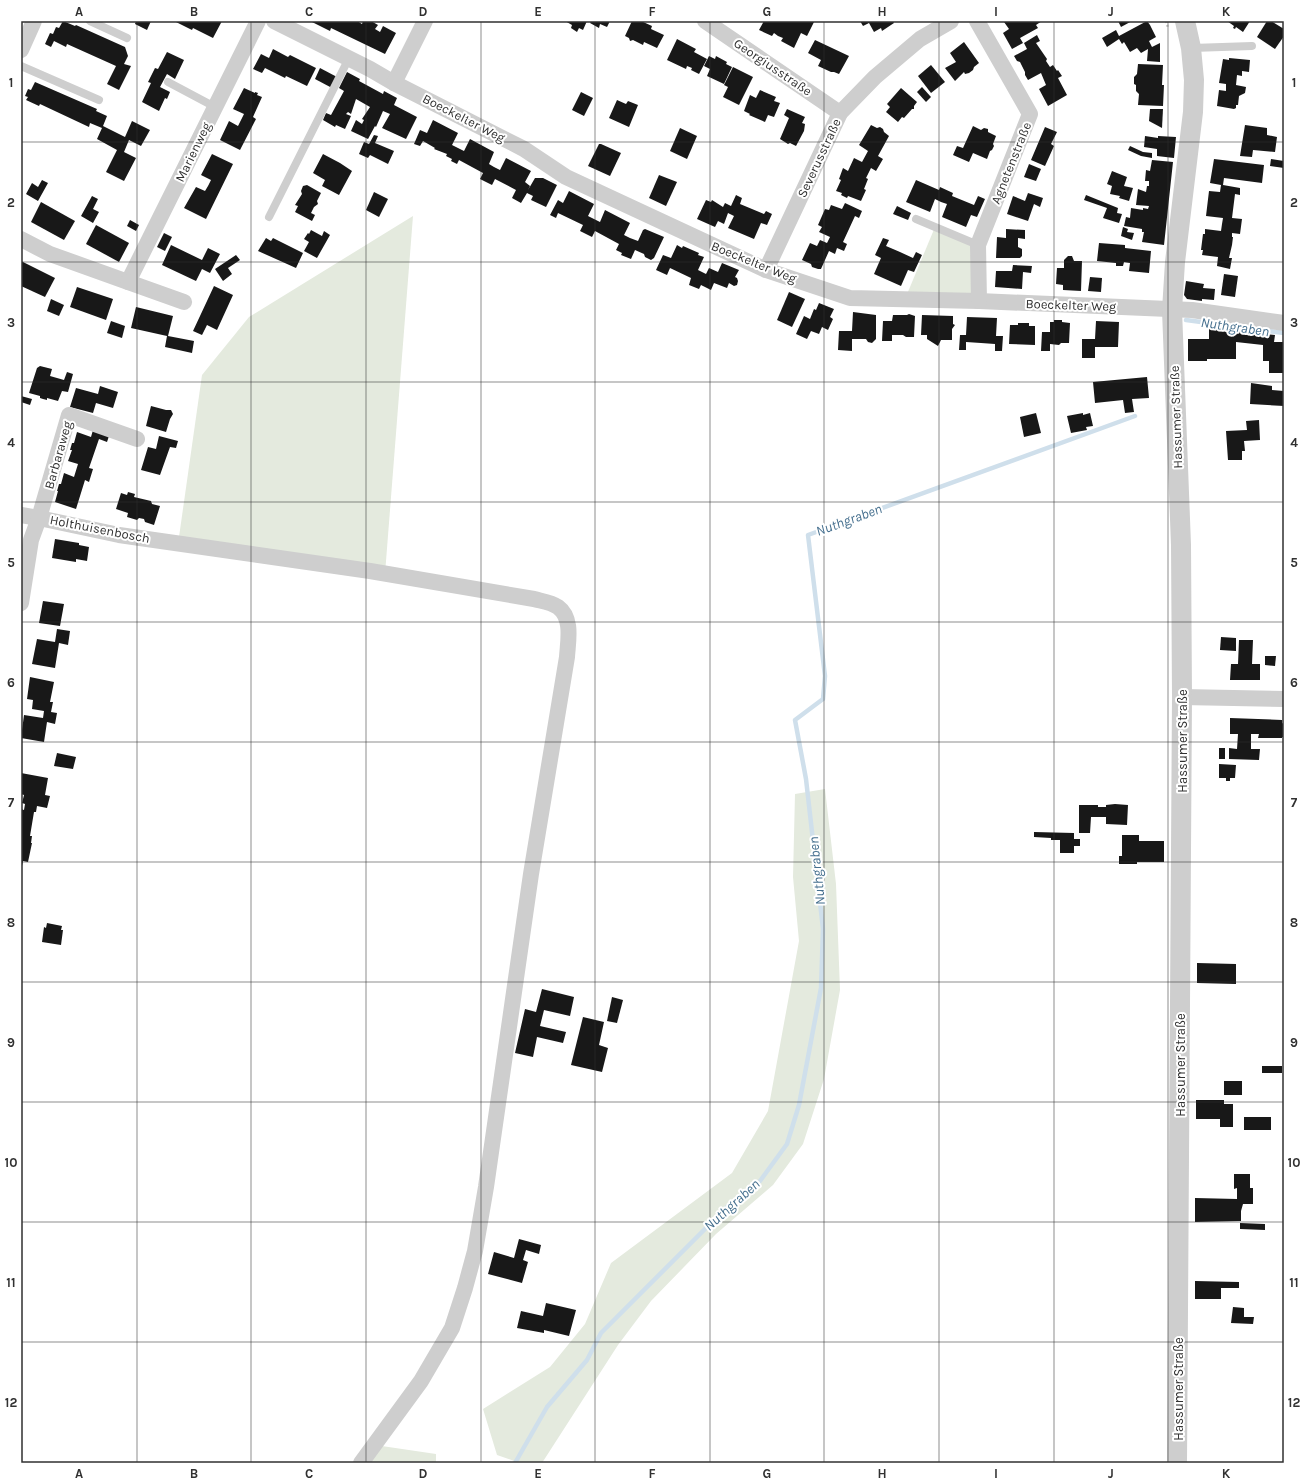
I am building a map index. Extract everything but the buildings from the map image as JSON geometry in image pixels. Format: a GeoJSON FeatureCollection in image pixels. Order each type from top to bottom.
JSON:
{"type":"FeatureCollection","features":[{"type":"Feature","properties":{"kind":"street"},"geometry":{"type":"LineString","coordinates":[[21,50],[34,21]]}},
{"type":"Feature","properties":{"kind":"street","name":"Marienweg"},"geometry":{"type":"LineString","coordinates":[[128,282],[258,21]]}},
{"type":"Feature","properties":{"kind":"street","name":"Boeckelter Weg"},"geometry":{"type":"LineString","coordinates":[[274,21],[349,58],[524,149],[566,178],[766,270],[850,298],[978,301],[1192,310],[1284,323]]}},
{"type":"Feature","properties":{"kind":"street"},"geometry":{"type":"LineString","coordinates":[[394,82],[425,21]]}},
{"type":"Feature","properties":{"kind":"street","name":"Georgiusstraße"},"geometry":{"type":"LineString","coordinates":[[705,21],[840,112]]}},
{"type":"Feature","properties":{"kind":"street","name":"Severusstraße"},"geometry":{"type":"LineString","coordinates":[[766,270],[840,112],[875,77],[920,39],[950,21]]}},
{"type":"Feature","properties":{"kind":"street","name":"Agnetenstraße"},"geometry":{"type":"LineString","coordinates":[[977,21],[1030,114],[978,245],[978,301]]}},
{"type":"Feature","properties":{"kind":"street","name":"Hassumer Straße"},"geometry":{"type":"LineString","coordinates":[[1178,1463],[1182,545],[1172,310],[1175,262],[1193,112],[1194,80],[1191,48],[1185,21]]}},
{"type":"Feature","properties":{"kind":"street"},"geometry":{"type":"LineString","coordinates":[[21,239],[50,254],[184,302]]}},
{"type":"Feature","properties":{"kind":"street","name":"Barbaraweg"},"geometry":{"type":"LineString","coordinates":[[39,518],[69,415],[137,439]]}},
{"type":"Feature","properties":{"kind":"street","name":"Holthuisenbosch"},"geometry":{"type":"LineString","coordinates":[[21,515],[120,535],[370,571],[534,599],[558,607],[563,612],[569,628],[567,657],[531,874],[486,1188],[467,1280],[452,1328],[421,1381],[361,1463]]}},
{"type":"Feature","properties":{"kind":"street"},"geometry":{"type":"LineString","coordinates":[[21,603],[31,540],[39,518]]}},
{"type":"Feature","properties":{"kind":"street"},"geometry":{"type":"LineString","coordinates":[[1182,697],[1284,699]]}},
{"type":"Feature","properties":{"kind":"lane"},"geometry":{"type":"LineString","coordinates":[[90,21],[127,38]]}},
{"type":"Feature","properties":{"kind":"lane"},"geometry":{"type":"LineString","coordinates":[[1191,48],[1252,46]]}},
{"type":"Feature","properties":{"kind":"lane"},"geometry":{"type":"LineString","coordinates":[[269,217],[349,58]]}},
{"type":"Feature","properties":{"kind":"lane"},"geometry":{"type":"LineString","coordinates":[[21,66],[99,100]]}},
{"type":"Feature","properties":{"kind":"lane"},"geometry":{"type":"LineString","coordinates":[[168,82],[215,107]]}},
{"type":"Feature","properties":{"kind":"lane"},"geometry":{"type":"LineString","coordinates":[[916,219],[978,245]]}},
{"type":"Feature","properties":{"kind":"shaded area"},"geometry":{"type":"Polygon","coordinates":[[[413,216],[385,574],[178,544],[202,375],[249,317],[413,216]]]}},
{"type":"Feature","properties":{"kind":"shaded area"},"geometry":{"type":"Polygon","coordinates":[[[935,227],[978,245],[979,301],[905,299],[935,227]]]}},
{"type":"Feature","properties":{"kind":"shaded area"},"geometry":{"type":"Polygon","coordinates":[[[825,789],[836,884],[840,990],[824,1079],[803,1144],[773,1185],[716,1234],[651,1301],[618,1345],[542,1463],[520,1463],[497,1455],[483,1409],[550,1367],[585,1324],[611,1263],[732,1173],[768,1111],[799,941],[793,877],[795,794],[825,789]]]}},
{"type":"Feature","properties":{"kind":"shaded area"},"geometry":{"type":"Polygon","coordinates":[[[375,1445],[436,1454],[436,1463],[361,1463],[375,1445]]]}},
{"type":"Feature","properties":{"kind":"waterway","name":"Nuthgraben"},"geometry":{"type":"LineString","coordinates":[[1186,320],[1284,333]]}},
{"type":"Feature","properties":{"kind":"waterway","name":"Nuthgraben"},"geometry":{"type":"LineString","coordinates":[[515,1463],[547,1407],[587,1360],[601,1333],[730,1204],[760,1181],[787,1144],[799,1105],[821,988],[823,929],[806,779],[795,720],[823,699],[825,676],[808,535],[1135,416]]}}]}
